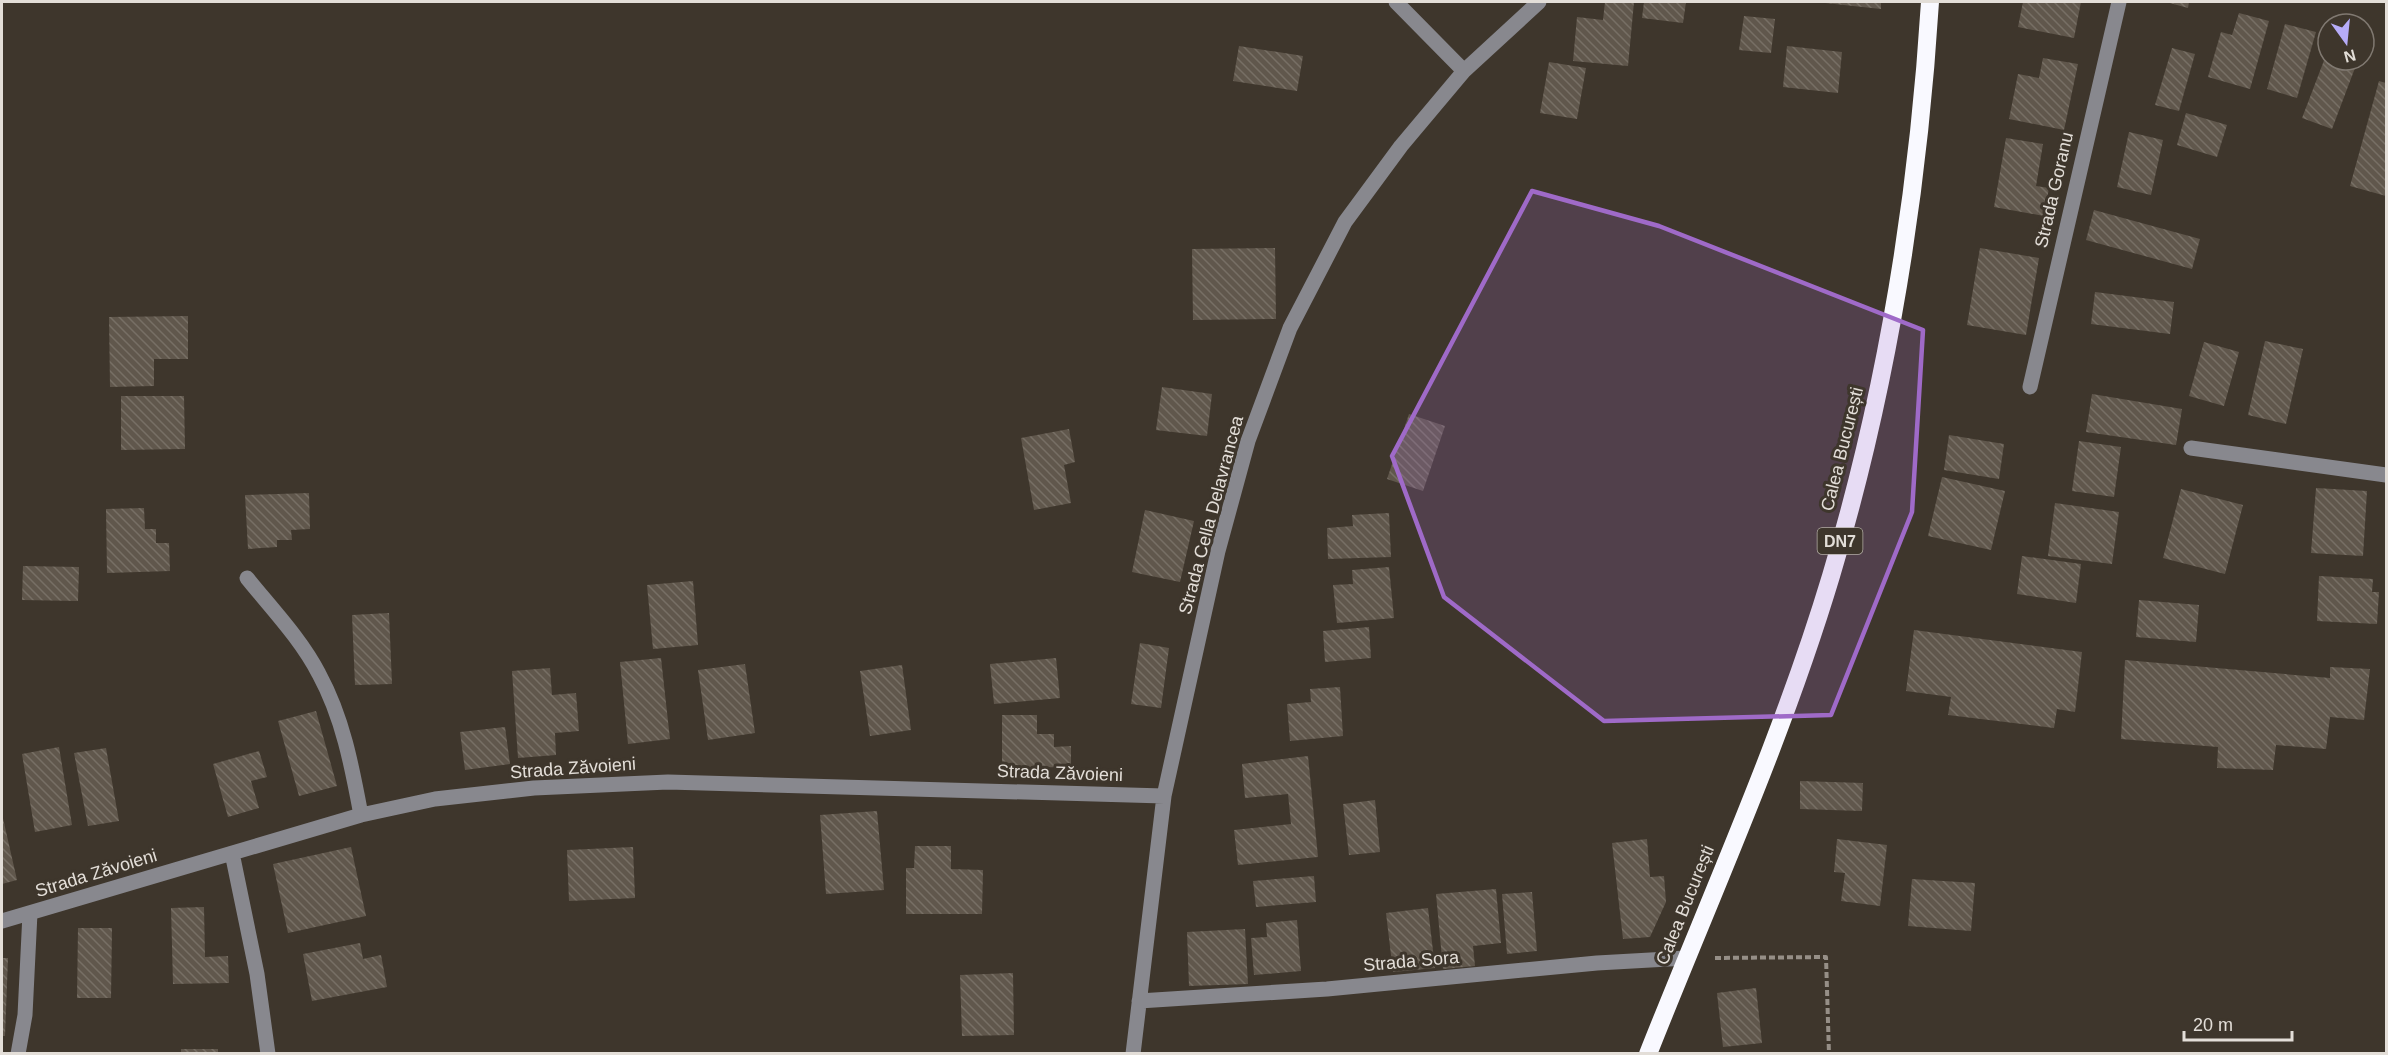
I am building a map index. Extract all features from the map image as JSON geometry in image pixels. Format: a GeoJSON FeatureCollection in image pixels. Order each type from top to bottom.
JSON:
{"type":"FeatureCollection","features":[{"type":"Feature","properties":{"kind":"highway","name":"Calea București"},"geometry":{"type":"LineString","coordinates":[[1648,1053],[1764,770],[1800,671],[1831,575],[1857,479],[1883,370],[1899,280],[1920,113],[1930,2]]}},
{"type":"Feature","properties":{"kind":"street"},"geometry":{"type":"LineString","coordinates":[[1396,2],[1464,71]]}},
{"type":"Feature","properties":{"kind":"street","name":"Strada Cella Delavrancea"},"geometry":{"type":"LineString","coordinates":[[1133,1053],[1164,796],[1227,518],[1248,441],[1290,328],[1345,222],[1401,146],[1464,71],[1539,2]]}},
{"type":"Feature","properties":{"kind":"street","name":"Strada Goranu"},"geometry":{"type":"LineString","coordinates":[[2030,387],[2119,2]]}},
{"type":"Feature","properties":{"kind":"street"},"geometry":{"type":"LineString","coordinates":[[2191,448],[2386,475]]}},
{"type":"Feature","properties":{"kind":"street"},"geometry":{"type":"LineString","coordinates":[[247,579],[292,634],[319,673],[346,742],[361,815]]}},
{"type":"Feature","properties":{"kind":"street","name":"Strada Zăvoieni"},"geometry":{"type":"LineString","coordinates":[[2,921],[361,815],[435,799],[534,788],[668,782],[1164,796]]}},
{"type":"Feature","properties":{"kind":"street"},"geometry":{"type":"LineString","coordinates":[[232,853],[257,974],[268,1053]]}},
{"type":"Feature","properties":{"kind":"street"},"geometry":{"type":"LineString","coordinates":[[18,1053],[25,1015],[30,914]]}},
{"type":"Feature","properties":{"kind":"street","name":"Strada Sora"},"geometry":{"type":"LineString","coordinates":[[1139,1001],[1327,988],[1597,963],[1686,958]]}},
{"type":"Feature","properties":{"kind":"path"},"geometry":{"type":"LineString","coordinates":[[1686,958],[1826,957],[1829,1053]]}},
{"type":"Feature","properties":{"kind":"highlighted area"},"geometry":{"type":"Polygon","coordinates":[[[1532,191],[1659,226],[1923,330],[1912,512],[1831,715],[1604,721],[1444,597],[1392,456],[1532,191]]]}},
{"type":"Feature","properties":{"kind":"building"},"geometry":{"type":"Polygon","coordinates":[[[1605,2],[1634,2],[1628,66],[1573,61],[1577,17],[1603,20],[1605,2]]]}},
{"type":"Feature","properties":{"kind":"building"},"geometry":{"type":"Polygon","coordinates":[[[1644,2],[1686,2],[1683,23],[1642,18],[1644,2]]]}},
{"type":"Feature","properties":{"kind":"building"},"geometry":{"type":"Polygon","coordinates":[[[1816,2],[1881,2],[1881,9],[1816,2]]]}},
{"type":"Feature","properties":{"kind":"building"},"geometry":{"type":"Polygon","coordinates":[[[2023,2],[2081,2],[2074,38],[2018,27],[2023,2]]]}},
{"type":"Feature","properties":{"kind":"building"},"geometry":{"type":"Polygon","coordinates":[[[2166,2],[2189,2],[2188,8],[2166,2]]]}},
{"type":"Feature","properties":{"kind":"building"},"geometry":{"type":"Polygon","coordinates":[[[2239,13],[2269,21],[2250,89],[2208,77],[2221,32],[2232,35],[2239,13]]]}},
{"type":"Feature","properties":{"kind":"building"},"geometry":{"type":"Polygon","coordinates":[[[1744,16],[1775,19],[1771,53],[1739,50],[1744,16]]]}},
{"type":"Feature","properties":{"kind":"building"},"geometry":{"type":"Polygon","coordinates":[[[2285,24],[2316,32],[2297,98],[2267,89],[2285,24]]]}},
{"type":"Feature","properties":{"kind":"building"},"geometry":{"type":"Polygon","coordinates":[[[1239,46],[1303,56],[1297,91],[1233,81],[1239,46]]]}},
{"type":"Feature","properties":{"kind":"building"},"geometry":{"type":"Polygon","coordinates":[[[1787,46],[1842,52],[1838,93],[1783,87],[1787,46]]]}},
{"type":"Feature","properties":{"kind":"building"},"geometry":{"type":"Polygon","coordinates":[[[2172,48],[2195,54],[2179,111],[2155,105],[2172,48]]]}},
{"type":"Feature","properties":{"kind":"building"},"geometry":{"type":"Polygon","coordinates":[[[2043,58],[2078,64],[2064,130],[2009,119],[2018,74],[2039,78],[2043,58]]]}},
{"type":"Feature","properties":{"kind":"building"},"geometry":{"type":"Polygon","coordinates":[[[1549,62],[1586,68],[1577,119],[1540,113],[1549,62]]]}},
{"type":"Feature","properties":{"kind":"building"},"geometry":{"type":"Polygon","coordinates":[[[2320,72],[2353,72],[2332,129],[2302,118],[2320,72]]]}},
{"type":"Feature","properties":{"kind":"building"},"geometry":{"type":"Polygon","coordinates":[[[2379,81],[2386,83],[2386,196],[2350,186],[2379,81]]]}},
{"type":"Feature","properties":{"kind":"building"},"geometry":{"type":"Polygon","coordinates":[[[2186,113],[2227,125],[2217,157],[2177,145],[2186,113]]]}},
{"type":"Feature","properties":{"kind":"building"},"geometry":{"type":"Polygon","coordinates":[[[2129,132],[2163,140],[2151,195],[2117,187],[2129,132]]]}},
{"type":"Feature","properties":{"kind":"building"},"geometry":{"type":"Polygon","coordinates":[[[2006,138],[2043,144],[2036,186],[2049,188],[2044,216],[1994,207],[2006,138]]]}},
{"type":"Feature","properties":{"kind":"building"},"geometry":{"type":"Polygon","coordinates":[[[2094,210],[2200,239],[2192,269],[2086,240],[2094,210]]]}},
{"type":"Feature","properties":{"kind":"building"},"geometry":{"type":"Polygon","coordinates":[[[1275,248],[1276,319],[1193,320],[1192,249],[1275,248]]]}},
{"type":"Feature","properties":{"kind":"building"},"geometry":{"type":"Polygon","coordinates":[[[1980,248],[2039,258],[2026,335],[1967,325],[1980,248]]]}},
{"type":"Feature","properties":{"kind":"building"},"geometry":{"type":"Polygon","coordinates":[[[2095,292],[2174,302],[2170,334],[2091,324],[2095,292]]]}},
{"type":"Feature","properties":{"kind":"building"},"geometry":{"type":"Polygon","coordinates":[[[188,316],[188,359],[154,359],[154,386],[110,387],[109,317],[188,316]]]}},
{"type":"Feature","properties":{"kind":"building"},"geometry":{"type":"Polygon","coordinates":[[[2265,341],[2303,349],[2286,424],[2248,415],[2265,341]]]}},
{"type":"Feature","properties":{"kind":"building"},"geometry":{"type":"Polygon","coordinates":[[[2204,342],[2239,352],[2224,406],[2189,396],[2204,342]]]}},
{"type":"Feature","properties":{"kind":"building"},"geometry":{"type":"Polygon","coordinates":[[[1162,387],[1212,394],[1207,436],[1156,430],[1162,387]]]}},
{"type":"Feature","properties":{"kind":"building"},"geometry":{"type":"Polygon","coordinates":[[[2092,394],[2182,409],[2176,445],[2086,432],[2092,394]]]}},
{"type":"Feature","properties":{"kind":"building"},"geometry":{"type":"Polygon","coordinates":[[[121,396],[184,396],[185,449],[121,450],[121,396]]]}},
{"type":"Feature","properties":{"kind":"building"},"geometry":{"type":"Polygon","coordinates":[[[1409,414],[1445,426],[1423,491],[1387,479],[1409,414]]]}},
{"type":"Feature","properties":{"kind":"building"},"geometry":{"type":"Polygon","coordinates":[[[1069,429],[1075,462],[1064,465],[1071,503],[1034,510],[1021,438],[1069,429]]]}},
{"type":"Feature","properties":{"kind":"building"},"geometry":{"type":"Polygon","coordinates":[[[1949,435],[2004,444],[1999,479],[1944,470],[1949,435]]]}},
{"type":"Feature","properties":{"kind":"building"},"geometry":{"type":"Polygon","coordinates":[[[2079,441],[2121,447],[2114,497],[2072,491],[2079,441]]]}},
{"type":"Feature","properties":{"kind":"building"},"geometry":{"type":"Polygon","coordinates":[[[1942,477],[2005,491],[1991,550],[1928,536],[1942,477]]]}},
{"type":"Feature","properties":{"kind":"building"},"geometry":{"type":"Polygon","coordinates":[[[2316,488],[2367,491],[2363,556],[2311,553],[2316,488]]]}},
{"type":"Feature","properties":{"kind":"building"},"geometry":{"type":"Polygon","coordinates":[[[2181,489],[2243,505],[2225,574],[2163,558],[2181,489]]]}},
{"type":"Feature","properties":{"kind":"building"},"geometry":{"type":"Polygon","coordinates":[[[309,493],[310,529],[291,530],[292,540],[277,540],[277,547],[248,549],[245,495],[309,493]]]}},
{"type":"Feature","properties":{"kind":"building"},"geometry":{"type":"Polygon","coordinates":[[[2055,503],[2119,512],[2112,564],[2048,556],[2055,503]]]}},
{"type":"Feature","properties":{"kind":"building"},"geometry":{"type":"Polygon","coordinates":[[[144,508],[145,529],[156,529],[156,543],[169,543],[170,571],[107,573],[106,509],[144,508]]]}},
{"type":"Feature","properties":{"kind":"building"},"geometry":{"type":"Polygon","coordinates":[[[1145,510],[1194,521],[1180,582],[1132,572],[1145,510]]]}},
{"type":"Feature","properties":{"kind":"building"},"geometry":{"type":"Polygon","coordinates":[[[1389,513],[1391,557],[1328,559],[1327,528],[1353,526],[1352,515],[1389,513]]]}},
{"type":"Feature","properties":{"kind":"building"},"geometry":{"type":"Polygon","coordinates":[[[2022,556],[2081,564],[2076,603],[2017,594],[2022,556]]]}},
{"type":"Feature","properties":{"kind":"building"},"geometry":{"type":"Polygon","coordinates":[[[23,566],[79,567],[78,601],[22,600],[23,566]]]}},
{"type":"Feature","properties":{"kind":"building"},"geometry":{"type":"Polygon","coordinates":[[[1389,567],[1394,618],[1337,623],[1333,585],[1353,584],[1352,570],[1389,567]]]}},
{"type":"Feature","properties":{"kind":"building"},"geometry":{"type":"Polygon","coordinates":[[[2319,576],[2373,579],[2372,592],[2379,592],[2377,624],[2317,621],[2319,576]]]}},
{"type":"Feature","properties":{"kind":"building"},"geometry":{"type":"Polygon","coordinates":[[[693,581],[698,645],[653,649],[647,585],[693,581]]]}},
{"type":"Feature","properties":{"kind":"building"},"geometry":{"type":"Polygon","coordinates":[[[2139,600],[2199,605],[2196,642],[2136,637],[2139,600]]]}},
{"type":"Feature","properties":{"kind":"building"},"geometry":{"type":"Polygon","coordinates":[[[389,613],[392,684],[355,685],[352,615],[389,613]]]}},
{"type":"Feature","properties":{"kind":"building"},"geometry":{"type":"Polygon","coordinates":[[[1369,627],[1371,658],[1325,662],[1323,631],[1369,627]]]}},
{"type":"Feature","properties":{"kind":"building"},"geometry":{"type":"Polygon","coordinates":[[[1914,630],[2082,652],[2075,712],[2057,709],[2054,728],[1948,715],[1951,697],[1906,691],[1914,630]]]}},
{"type":"Feature","properties":{"kind":"building"},"geometry":{"type":"Polygon","coordinates":[[[1140,643],[1169,648],[1161,708],[1131,704],[1140,643]]]}},
{"type":"Feature","properties":{"kind":"building"},"geometry":{"type":"Polygon","coordinates":[[[661,658],[670,739],[628,744],[620,662],[661,658]]]}},
{"type":"Feature","properties":{"kind":"building"},"geometry":{"type":"Polygon","coordinates":[[[1056,658],[1060,698],[994,704],[990,664],[1056,658]]]}},
{"type":"Feature","properties":{"kind":"building"},"geometry":{"type":"Polygon","coordinates":[[[2125,660],[2330,678],[2330,667],[2370,669],[2364,720],[2330,717],[2326,749],[2276,745],[2273,770],[2217,768],[2218,747],[2121,739],[2125,660]]]}},
{"type":"Feature","properties":{"kind":"building"},"geometry":{"type":"Polygon","coordinates":[[[745,664],[755,733],[708,740],[698,670],[745,664]]]}},
{"type":"Feature","properties":{"kind":"building"},"geometry":{"type":"Polygon","coordinates":[[[902,665],[911,730],[870,736],[860,671],[902,665]]]}},
{"type":"Feature","properties":{"kind":"building"},"geometry":{"type":"Polygon","coordinates":[[[550,668],[552,695],[576,693],[579,731],[555,733],[556,755],[518,758],[512,671],[550,668]]]}},
{"type":"Feature","properties":{"kind":"building"},"geometry":{"type":"Polygon","coordinates":[[[1340,687],[1343,736],[1290,741],[1287,704],[1311,702],[1310,689],[1340,687]]]}},
{"type":"Feature","properties":{"kind":"building"},"geometry":{"type":"Polygon","coordinates":[[[316,711],[337,786],[299,796],[278,721],[316,711]]]}},
{"type":"Feature","properties":{"kind":"building"},"geometry":{"type":"Polygon","coordinates":[[[1002,715],[1037,715],[1037,734],[1054,734],[1054,747],[1071,746],[1071,767],[1002,768],[1002,715]]]}},
{"type":"Feature","properties":{"kind":"building"},"geometry":{"type":"Polygon","coordinates":[[[505,727],[510,764],[465,770],[460,732],[505,727]]]}},
{"type":"Feature","properties":{"kind":"building"},"geometry":{"type":"Polygon","coordinates":[[[59,747],[72,825],[35,832],[22,754],[59,747]]]}},
{"type":"Feature","properties":{"kind":"building"},"geometry":{"type":"Polygon","coordinates":[[[106,748],[119,821],[88,826],[74,753],[106,748]]]}},
{"type":"Feature","properties":{"kind":"building"},"geometry":{"type":"Polygon","coordinates":[[[259,751],[267,777],[251,781],[259,808],[228,817],[213,764],[259,751]]]}},
{"type":"Feature","properties":{"kind":"building"},"geometry":{"type":"Polygon","coordinates":[[[1308,756],[1318,857],[1238,865],[1234,830],[1291,824],[1288,794],[1245,798],[1242,764],[1308,756]]]}},
{"type":"Feature","properties":{"kind":"building"},"geometry":{"type":"Polygon","coordinates":[[[1800,781],[1863,783],[1862,811],[1800,809],[1800,781]]]}},
{"type":"Feature","properties":{"kind":"building"},"geometry":{"type":"Polygon","coordinates":[[[1375,800],[1380,852],[1349,855],[1343,804],[1375,800]]]}},
{"type":"Feature","properties":{"kind":"building"},"geometry":{"type":"Polygon","coordinates":[[[877,811],[884,890],[826,894],[820,815],[877,811]]]}},
{"type":"Feature","properties":{"kind":"building"},"geometry":{"type":"Polygon","coordinates":[[[2,814],[17,880],[2,884],[2,814]]]}},
{"type":"Feature","properties":{"kind":"building"},"geometry":{"type":"Polygon","coordinates":[[[1647,839],[1650,877],[1664,876],[1666,902],[1650,937],[1623,939],[1612,843],[1647,839]]]}},
{"type":"Feature","properties":{"kind":"building"},"geometry":{"type":"Polygon","coordinates":[[[1837,839],[1887,845],[1880,906],[1841,901],[1845,873],[1834,872],[1837,839]]]}},
{"type":"Feature","properties":{"kind":"building"},"geometry":{"type":"Polygon","coordinates":[[[915,846],[951,846],[951,869],[983,870],[982,914],[906,914],[906,868],[914,868],[915,846]]]}},
{"type":"Feature","properties":{"kind":"building"},"geometry":{"type":"Polygon","coordinates":[[[351,847],[366,916],[288,933],[273,864],[351,847]]]}},
{"type":"Feature","properties":{"kind":"building"},"geometry":{"type":"Polygon","coordinates":[[[633,847],[635,898],[569,901],[567,850],[633,847]]]}},
{"type":"Feature","properties":{"kind":"building"},"geometry":{"type":"Polygon","coordinates":[[[1314,876],[1316,902],[1256,907],[1253,881],[1314,876]]]}},
{"type":"Feature","properties":{"kind":"building"},"geometry":{"type":"Polygon","coordinates":[[[1912,879],[1975,883],[1971,931],[1908,926],[1912,879]]]}},
{"type":"Feature","properties":{"kind":"building"},"geometry":{"type":"Polygon","coordinates":[[[1496,889],[1501,943],[1473,946],[1475,966],[1443,969],[1436,894],[1496,889]]]}},
{"type":"Feature","properties":{"kind":"building"},"geometry":{"type":"Polygon","coordinates":[[[1532,892],[1537,951],[1507,954],[1502,894],[1532,892]]]}},
{"type":"Feature","properties":{"kind":"building"},"geometry":{"type":"Polygon","coordinates":[[[204,907],[205,957],[228,956],[229,983],[173,984],[171,908],[204,907]]]}},
{"type":"Feature","properties":{"kind":"building"},"geometry":{"type":"Polygon","coordinates":[[[1428,908],[1435,968],[1393,972],[1386,913],[1428,908]]]}},
{"type":"Feature","properties":{"kind":"building"},"geometry":{"type":"Polygon","coordinates":[[[1297,920],[1301,971],[1254,975],[1251,938],[1267,937],[1266,923],[1297,920]]]}},
{"type":"Feature","properties":{"kind":"building"},"geometry":{"type":"Polygon","coordinates":[[[78,928],[112,928],[111,998],[77,998],[78,928]]]}},
{"type":"Feature","properties":{"kind":"building"},"geometry":{"type":"Polygon","coordinates":[[[1245,929],[1248,984],[1189,986],[1187,932],[1245,929]]]}},
{"type":"Feature","properties":{"kind":"building"},"geometry":{"type":"Polygon","coordinates":[[[360,943],[363,959],[381,955],[387,987],[312,1001],[303,954],[360,943]]]}},
{"type":"Feature","properties":{"kind":"building"},"geometry":{"type":"Polygon","coordinates":[[[2,958],[8,958],[5,1036],[2,1036],[2,958]]]}},
{"type":"Feature","properties":{"kind":"building"},"geometry":{"type":"Polygon","coordinates":[[[1013,973],[1014,1035],[962,1036],[960,975],[1013,973]]]}},
{"type":"Feature","properties":{"kind":"building"},"geometry":{"type":"Polygon","coordinates":[[[1756,988],[1762,1043],[1723,1047],[1717,993],[1756,988]]]}},
{"type":"Feature","properties":{"kind":"building"},"geometry":{"type":"Polygon","coordinates":[[[181,1049],[218,1049],[218,1054],[181,1054],[181,1049]]]}}]}
